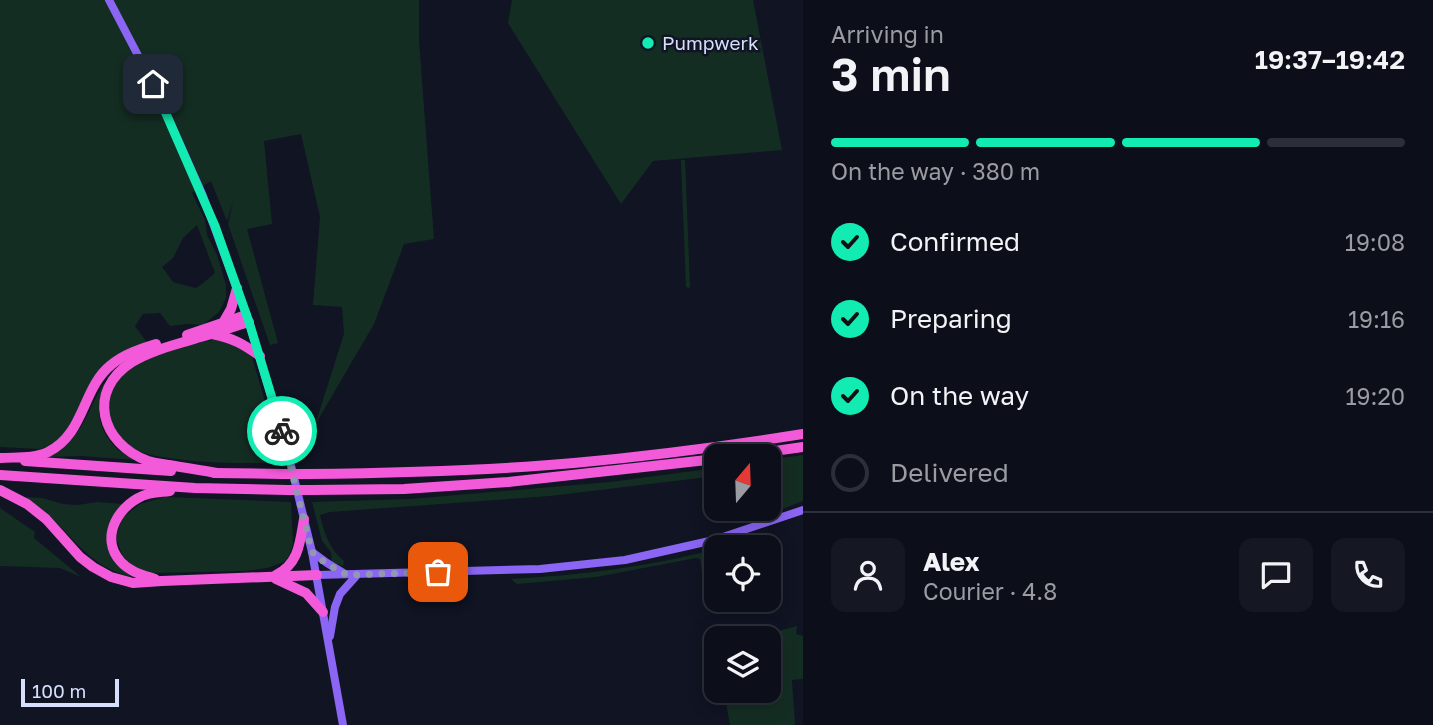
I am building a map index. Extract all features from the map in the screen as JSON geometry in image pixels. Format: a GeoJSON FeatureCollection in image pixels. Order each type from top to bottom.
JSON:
{"type":"FeatureCollection","features":[{"type":"Feature","properties":{"kind":"highway"},"geometry":{"type":"LineString","coordinates":[[223,323],[231,309],[237,288]]}},
{"type":"Feature","properties":{"kind":"highway"},"geometry":{"type":"LineString","coordinates":[[0,459],[35,456],[61,444],[76,426],[101,376],[111,365],[128,354],[223,323],[248,318]]}},
{"type":"Feature","properties":{"kind":"highway"},"geometry":{"type":"LineString","coordinates":[[217,473],[148,461],[130,451],[117,441],[108,427],[103,404],[111,382],[131,363],[153,351],[212,334],[248,318]]}},
{"type":"Feature","properties":{"kind":"highway"},"geometry":{"type":"LineString","coordinates":[[212,334],[240,342],[260,356]]}},
{"type":"Feature","properties":{"kind":"highway"},"geometry":{"type":"LineString","coordinates":[[0,459],[217,473],[422,472],[575,463],[803,434]]}},
{"type":"Feature","properties":{"kind":"highway"},"geometry":{"type":"LineString","coordinates":[[781,450],[803,447]]}},
{"type":"Feature","properties":{"kind":"highway"},"geometry":{"type":"LineString","coordinates":[[0,475],[195,488],[404,489],[508,482],[704,460]]}},
{"type":"Feature","properties":{"kind":"highway"},"geometry":{"type":"LineString","coordinates":[[162,581],[138,574],[121,562],[112,547],[114,523],[131,502],[149,494],[195,488]]}},
{"type":"Feature","properties":{"kind":"highway"},"geometry":{"type":"LineString","coordinates":[[0,490],[27,504],[46,519],[80,557],[111,578],[133,583],[317,575]]}},
{"type":"Feature","properties":{"kind":"highway"},"geometry":{"type":"LineString","coordinates":[[272,577],[284,572],[293,562],[299,551],[304,519]]}},
{"type":"Feature","properties":{"kind":"highway"},"geometry":{"type":"LineString","coordinates":[[272,577],[306,593],[323,612]]}},
{"type":"Feature","properties":{"kind":"main road"},"geometry":{"type":"LineString","coordinates":[[109,0],[153,84],[203,196],[248,318],[288,453],[312,552],[343,725]]}},
{"type":"Feature","properties":{"kind":"main road"},"geometry":{"type":"LineString","coordinates":[[317,575],[540,569],[625,560],[714,540],[803,510]]}},
{"type":"Feature","properties":{"kind":"main road"},"geometry":{"type":"LineString","coordinates":[[312,552],[327,564],[352,575]]}},
{"type":"Feature","properties":{"kind":"main road"},"geometry":{"type":"LineString","coordinates":[[328,642],[335,607],[352,575]]}},
{"type":"Feature","properties":{"kind":"green space"},"geometry":{"type":"Polygon","coordinates":[[[0,0],[419,0],[419,41],[434,239],[404,244],[374,324],[315,425],[344,334],[342,307],[313,305],[320,217],[301,134],[264,141],[272,224],[247,229],[278,343],[270,345],[228,224],[233,202],[227,221],[211,181],[192,193],[205,220],[207,235],[217,255],[226,285],[226,298],[219,312],[203,325],[170,326],[160,313],[143,314],[135,326],[148,344],[116,358],[80,406],[67,430],[55,443],[40,449],[0,447],[0,0]],[[197,225],[183,238],[173,258],[162,267],[173,282],[196,288],[215,273],[197,225]]]}},
{"type":"Feature","properties":{"kind":"green space"},"geometry":{"type":"Polygon","coordinates":[[[512,0],[753,0],[782,150],[653,161],[621,204],[508,23],[512,0]]]}},
{"type":"Feature","properties":{"kind":"green space"},"geometry":{"type":"Polygon","coordinates":[[[681,160],[685,160],[689,288],[686,287],[681,160]]]}},
{"type":"Feature","properties":{"kind":"green space"},"geometry":{"type":"Polygon","coordinates":[[[218,339],[241,347],[252,357],[283,463],[203,462],[156,456],[130,446],[114,428],[109,411],[110,396],[116,381],[124,373],[148,359],[218,339]]]}},
{"type":"Feature","properties":{"kind":"green space"},"geometry":{"type":"Polygon","coordinates":[[[106,381],[99,407],[101,424],[116,448],[135,460],[81,456],[46,457],[76,434],[106,381]]]}},
{"type":"Feature","properties":{"kind":"green space"},"geometry":{"type":"Polygon","coordinates":[[[803,455],[803,501],[781,510],[781,458],[803,455]]]}},
{"type":"Feature","properties":{"kind":"green space"},"geometry":{"type":"Polygon","coordinates":[[[704,470],[704,477],[550,496],[330,512],[320,515],[328,541],[344,561],[343,566],[332,562],[331,552],[322,541],[312,502],[410,499],[610,482],[704,470]]]}},
{"type":"Feature","properties":{"kind":"green space"},"geometry":{"type":"Polygon","coordinates":[[[25,497],[63,504],[124,504],[118,508],[110,524],[109,536],[131,577],[96,561],[49,515],[25,497]]]}},
{"type":"Feature","properties":{"kind":"green space"},"geometry":{"type":"Polygon","coordinates":[[[165,497],[291,502],[293,544],[289,556],[284,562],[267,568],[245,571],[142,571],[122,555],[116,537],[123,517],[140,504],[165,497]]]}},
{"type":"Feature","properties":{"kind":"green space"},"geometry":{"type":"Polygon","coordinates":[[[0,508],[35,532],[34,538],[81,577],[60,568],[0,566],[0,508]]]}},
{"type":"Feature","properties":{"kind":"green space"},"geometry":{"type":"Polygon","coordinates":[[[704,552],[704,586],[700,559],[696,558],[596,577],[517,584],[511,579],[615,569],[704,552]]]}},
{"type":"Feature","properties":{"kind":"green space"},"geometry":{"type":"Polygon","coordinates":[[[797,626],[796,634],[803,636],[803,679],[792,680],[795,725],[730,725],[726,703],[781,703],[781,630],[797,626]]]}},
{"type":"Feature","properties":{"kind":"way so far"},"geometry":{"type":"LineString","coordinates":[[282,431],[312,552],[347,575],[438,572]]}},
{"type":"Feature","properties":{"kind":"place","name":"Pumpwerk"},"geometry":{"type":"Point","coordinates":[648,43]}},
{"type":"Feature","properties":{"kind":"route"},"geometry":{"type":"LineString","coordinates":[[153,84],[215,226],[249,322],[282,431]]}}]}
